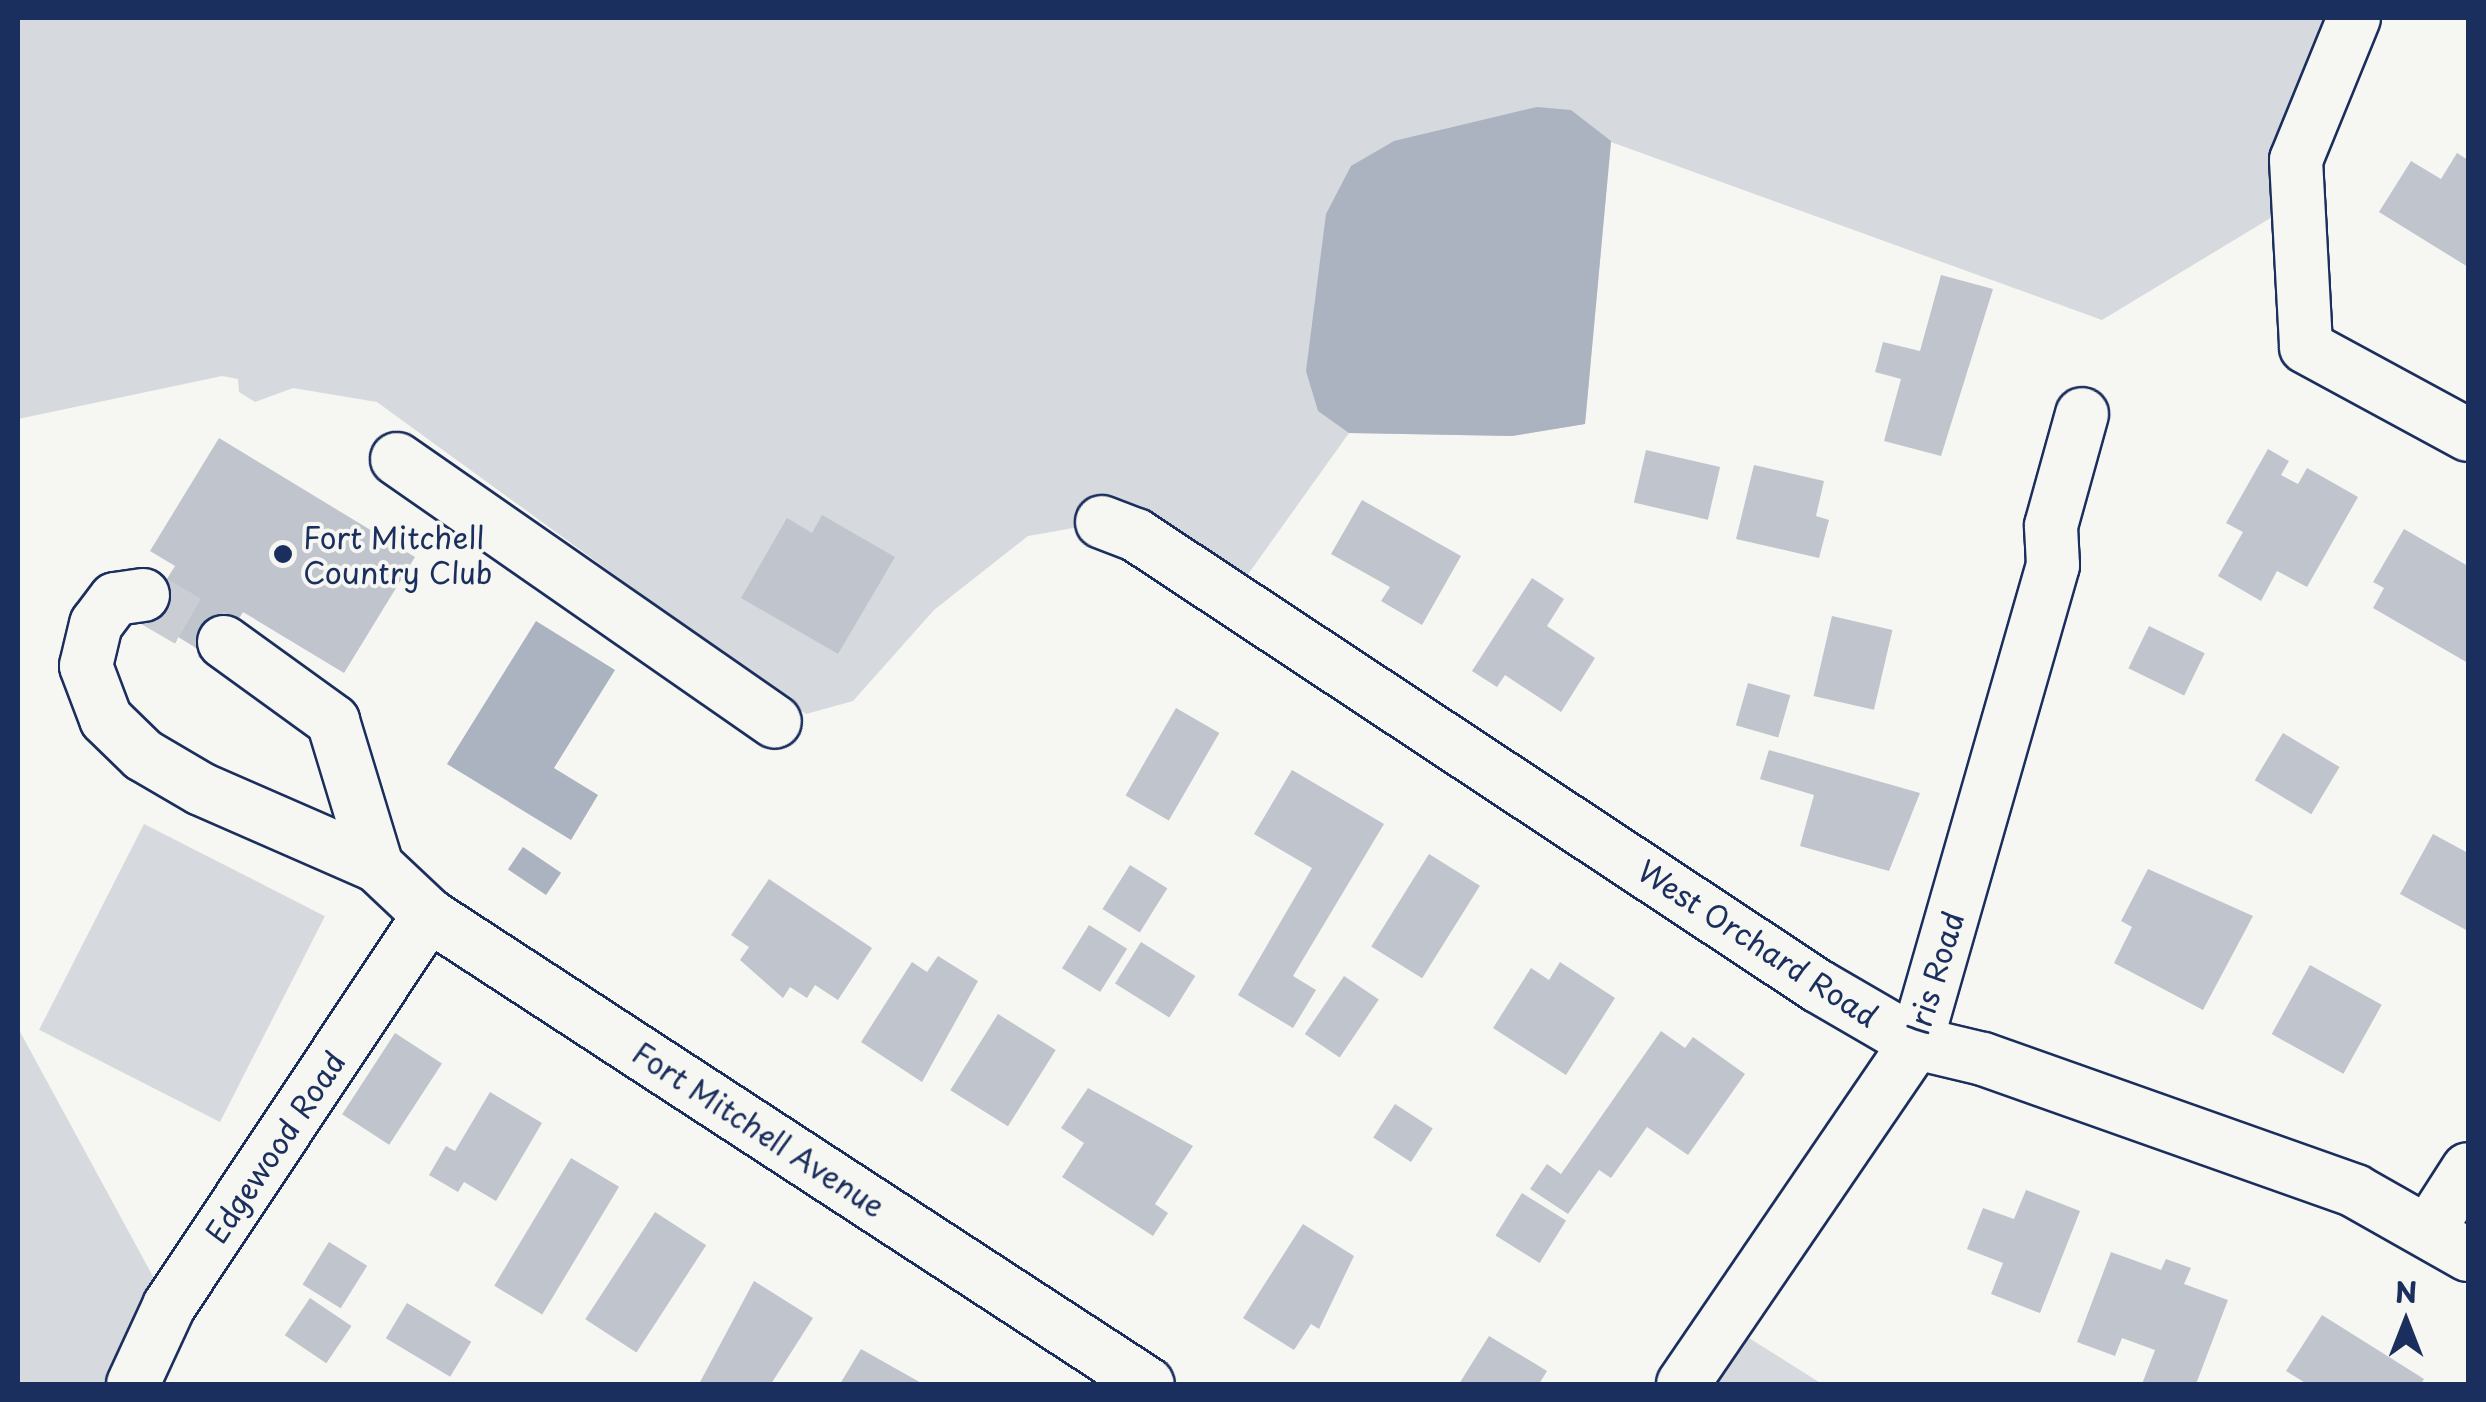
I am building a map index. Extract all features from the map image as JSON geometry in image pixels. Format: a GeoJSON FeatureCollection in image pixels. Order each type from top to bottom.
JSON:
{"type":"FeatureCollection","features":[{"type":"Feature","properties":{"kind":"street"},"geometry":{"type":"LineString","coordinates":[[2354,18],[2296,160],[2306,347],[2468,436]]}},
{"type":"Feature","properties":{"kind":"street","name":"Iris Road"},"geometry":{"type":"LineString","coordinates":[[1684,1384],[1916,1042],[2053,565],[2051,526],[2082,414]]}},
{"type":"Feature","properties":{"kind":"street"},"geometry":{"type":"LineString","coordinates":[[398,459],[775,722]]}},
{"type":"Feature","properties":{"kind":"street","name":"West Orchard Road"},"geometry":{"type":"LineString","coordinates":[[1102,522],[1136,534],[1818,986],[1916,1042],[2355,1191],[2449,1242]]}},
{"type":"Feature","properties":{"kind":"street"},"geometry":{"type":"LineString","coordinates":[[143,595],[115,599],[96,624],[86,666],[106,719],[143,755],[202,788],[377,866]]}},
{"type":"Feature","properties":{"kind":"street"},"geometry":{"type":"LineString","coordinates":[[224,642],[333,720],[377,866]]}},
{"type":"Feature","properties":{"kind":"street","name":"Fort Mitchell Avenue"},"geometry":{"type":"LineString","coordinates":[[377,866],[430,915],[1148,1384]]}},
{"type":"Feature","properties":{"kind":"street","name":"Edgewood Road"},"geometry":{"type":"LineString","coordinates":[[133,1384],[169,1306],[430,915]]}},
{"type":"Feature","properties":{"kind":"street"},"geometry":{"type":"LineString","coordinates":[[2449,1242],[2468,1168]]}},
{"type":"Feature","properties":{"kind":"shaded area"},"geometry":{"type":"Polygon","coordinates":[[[18,18],[2354,18],[2292,205],[2102,320],[1611,142],[1585,424],[1512,436],[1349,433],[1231,598],[1102,523],[1028,536],[934,610],[853,701],[806,714],[377,402],[293,388],[255,402],[239,392],[238,379],[222,376],[18,419],[18,18]]]}},
{"type":"Feature","properties":{"kind":"shaded area"},"geometry":{"type":"Polygon","coordinates":[[[1537,107],[1571,110],[1611,141],[1585,424],[1512,436],[1349,433],[1318,411],[1306,371],[1326,214],[1351,166],[1394,141],[1537,107]]]}},
{"type":"Feature","properties":{"kind":"shaded area"},"geometry":{"type":"Polygon","coordinates":[[[536,621],[615,670],[554,768],[598,795],[571,840],[447,764],[536,621]]]}},
{"type":"Feature","properties":{"kind":"shaded area"},"geometry":{"type":"Polygon","coordinates":[[[144,824],[325,916],[220,1122],[39,1030],[144,824]]]}},
{"type":"Feature","properties":{"kind":"shaded area"},"geometry":{"type":"Polygon","coordinates":[[[523,847],[561,873],[546,895],[508,869],[523,847]]]}},
{"type":"Feature","properties":{"kind":"shaded area"},"geometry":{"type":"Polygon","coordinates":[[[18,1028],[169,1306],[133,1384],[18,1384],[18,1028]]]}},
{"type":"Feature","properties":{"kind":"shaded area"},"geometry":{"type":"Polygon","coordinates":[[[1725,1323],[1822,1384],[1683,1384],[1725,1323]]]}},
{"type":"Feature","properties":{"kind":"building"},"geometry":{"type":"Polygon","coordinates":[[[2457,153],[2468,160],[2468,267],[2379,212],[2411,161],[2441,179],[2457,153]]]}},
{"type":"Feature","properties":{"kind":"building"},"geometry":{"type":"Polygon","coordinates":[[[1941,275],[1993,289],[1941,456],[1884,441],[1901,379],[1875,372],[1883,342],[1920,351],[1941,275]]]}},
{"type":"Feature","properties":{"kind":"building","name":"Fort Mitchell Country Club"},"geometry":{"type":"Polygon","coordinates":[[[219,438],[415,557],[344,673],[243,612],[214,659],[144,616],[175,566],[150,551],[219,438]]]}},
{"type":"Feature","properties":{"kind":"building"},"geometry":{"type":"Polygon","coordinates":[[[2268,449],[2289,461],[2281,475],[2298,484],[2307,468],[2358,497],[2307,587],[2277,571],[2261,601],[2218,576],[2243,532],[2226,523],[2268,449]]]}},
{"type":"Feature","properties":{"kind":"building"},"geometry":{"type":"Polygon","coordinates":[[[1646,450],[1720,467],[1708,520],[1634,503],[1646,450]]]}},
{"type":"Feature","properties":{"kind":"building"},"geometry":{"type":"Polygon","coordinates":[[[1754,465],[1824,481],[1816,516],[1829,520],[1819,558],[1736,539],[1754,465]]]}},
{"type":"Feature","properties":{"kind":"building"},"geometry":{"type":"Polygon","coordinates":[[[1362,500],[1461,556],[1422,625],[1381,601],[1390,587],[1331,554],[1362,500]]]}},
{"type":"Feature","properties":{"kind":"building"},"geometry":{"type":"Polygon","coordinates":[[[822,515],[895,557],[838,654],[741,598],[787,518],[812,533],[822,515]]]}},
{"type":"Feature","properties":{"kind":"building"},"geometry":{"type":"Polygon","coordinates":[[[2404,529],[2468,566],[2468,663],[2373,608],[2384,588],[2373,582],[2404,529]]]}},
{"type":"Feature","properties":{"kind":"building"},"geometry":{"type":"Polygon","coordinates":[[[1532,578],[1564,599],[1547,626],[1595,658],[1561,712],[1505,675],[1497,687],[1472,671],[1532,578]]]}},
{"type":"Feature","properties":{"kind":"building"},"geometry":{"type":"Polygon","coordinates":[[[1832,616],[1892,630],[1874,710],[1814,696],[1832,616]]]}},
{"type":"Feature","properties":{"kind":"building"},"geometry":{"type":"Polygon","coordinates":[[[2149,626],[2205,653],[2184,695],[2128,668],[2149,626]]]}},
{"type":"Feature","properties":{"kind":"building"},"geometry":{"type":"Polygon","coordinates":[[[1748,683],[1790,695],[1778,737],[1736,725],[1748,683]]]}},
{"type":"Feature","properties":{"kind":"building"},"geometry":{"type":"Polygon","coordinates":[[[1176,708],[1219,733],[1169,820],[1126,795],[1176,708]]]}},
{"type":"Feature","properties":{"kind":"building"},"geometry":{"type":"Polygon","coordinates":[[[2283,733],[2340,767],[2311,814],[2255,780],[2283,733]]]}},
{"type":"Feature","properties":{"kind":"building"},"geometry":{"type":"Polygon","coordinates":[[[1769,750],[1920,793],[1889,871],[1800,846],[1814,795],[1760,779],[1769,750]]]}},
{"type":"Feature","properties":{"kind":"building"},"geometry":{"type":"Polygon","coordinates":[[[1292,770],[1384,824],[1293,976],[1316,990],[1293,1028],[1238,995],[1312,868],[1254,834],[1292,770]]]}},
{"type":"Feature","properties":{"kind":"building"},"geometry":{"type":"Polygon","coordinates":[[[2433,834],[2468,853],[2468,931],[2400,894],[2433,834]]]}},
{"type":"Feature","properties":{"kind":"building"},"geometry":{"type":"Polygon","coordinates":[[[1429,854],[1480,886],[1422,978],[1371,946],[1429,854]]]}},
{"type":"Feature","properties":{"kind":"building"},"geometry":{"type":"Polygon","coordinates":[[[1130,865],[1167,888],[1140,932],[1102,909],[1130,865]]]}},
{"type":"Feature","properties":{"kind":"building"},"geometry":{"type":"Polygon","coordinates":[[[2148,869],[2253,916],[2203,1010],[2114,963],[2132,927],[2121,921],[2148,869]]]}},
{"type":"Feature","properties":{"kind":"building"},"geometry":{"type":"Polygon","coordinates":[[[769,879],[872,948],[838,1000],[815,985],[807,998],[790,987],[783,998],[740,960],[749,947],[731,935],[769,879]]]}},
{"type":"Feature","properties":{"kind":"building"},"geometry":{"type":"Polygon","coordinates":[[[1089,925],[1127,949],[1100,992],[1062,968],[1089,925]]]}},
{"type":"Feature","properties":{"kind":"building"},"geometry":{"type":"Polygon","coordinates":[[[1141,942],[1195,976],[1169,1017],[1115,984],[1141,942]]]}},
{"type":"Feature","properties":{"kind":"building"},"geometry":{"type":"Polygon","coordinates":[[[938,956],[978,981],[922,1082],[861,1042],[912,962],[927,972],[938,956]]]}},
{"type":"Feature","properties":{"kind":"building"},"geometry":{"type":"Polygon","coordinates":[[[1560,962],[1615,998],[1566,1075],[1493,1028],[1531,968],[1549,980],[1560,962]]]}},
{"type":"Feature","properties":{"kind":"building"},"geometry":{"type":"Polygon","coordinates":[[[2310,965],[2382,1005],[2343,1074],[2272,1034],[2310,965]]]}},
{"type":"Feature","properties":{"kind":"building"},"geometry":{"type":"Polygon","coordinates":[[[1344,976],[1379,999],[1340,1058],[1305,1034],[1344,976]]]}},
{"type":"Feature","properties":{"kind":"building"},"geometry":{"type":"Polygon","coordinates":[[[998,1014],[1056,1050],[1008,1126],[950,1090],[998,1014]]]}},
{"type":"Feature","properties":{"kind":"building"},"geometry":{"type":"Polygon","coordinates":[[[1661,1031],[1685,1048],[1693,1037],[1745,1074],[1688,1155],[1647,1127],[1611,1178],[1599,1170],[1568,1214],[1530,1189],[1547,1164],[1561,1174],[1661,1031]]]}},
{"type":"Feature","properties":{"kind":"building"},"geometry":{"type":"Polygon","coordinates":[[[395,1033],[442,1063],[389,1145],[342,1114],[395,1033]]]}},
{"type":"Feature","properties":{"kind":"building"},"geometry":{"type":"Polygon","coordinates":[[[1088,1088],[1193,1146],[1155,1204],[1168,1213],[1153,1236],[1062,1177],[1084,1143],[1061,1128],[1088,1088]]]}},
{"type":"Feature","properties":{"kind":"building"},"geometry":{"type":"Polygon","coordinates":[[[490,1092],[542,1123],[496,1201],[464,1182],[458,1192],[429,1175],[446,1146],[455,1151],[490,1092]]]}},
{"type":"Feature","properties":{"kind":"building"},"geometry":{"type":"Polygon","coordinates":[[[1395,1104],[1433,1129],[1411,1162],[1373,1138],[1395,1104]]]}},
{"type":"Feature","properties":{"kind":"building"},"geometry":{"type":"Polygon","coordinates":[[[571,1158],[619,1187],[542,1315],[494,1286],[571,1158]]]}},
{"type":"Feature","properties":{"kind":"building"},"geometry":{"type":"Polygon","coordinates":[[[2026,1190],[2080,1211],[2040,1313],[1991,1294],[2003,1263],[1967,1249],[1983,1208],[2014,1219],[2026,1190]]]}},
{"type":"Feature","properties":{"kind":"building"},"geometry":{"type":"Polygon","coordinates":[[[1522,1193],[1566,1221],[1540,1263],[1496,1235],[1522,1193]]]}},
{"type":"Feature","properties":{"kind":"building"},"geometry":{"type":"Polygon","coordinates":[[[655,1212],[706,1245],[636,1353],[585,1319],[655,1212]]]}},
{"type":"Feature","properties":{"kind":"building"},"geometry":{"type":"Polygon","coordinates":[[[1303,1224],[1354,1256],[1319,1329],[1311,1324],[1294,1350],[1243,1318],[1303,1224]]]}},
{"type":"Feature","properties":{"kind":"building"},"geometry":{"type":"Polygon","coordinates":[[[329,1242],[367,1266],[341,1308],[303,1284],[329,1242]]]}},
{"type":"Feature","properties":{"kind":"building"},"geometry":{"type":"Polygon","coordinates":[[[2111,1252],[2161,1270],[2166,1259],[2191,1268],[2184,1284],[2228,1300],[2196,1384],[2142,1384],[2155,1350],[2122,1338],[2115,1356],[2077,1342],[2111,1252]]]}},
{"type":"Feature","properties":{"kind":"building"},"geometry":{"type":"Polygon","coordinates":[[[754,1281],[813,1318],[771,1384],[699,1384],[754,1281]]]}},
{"type":"Feature","properties":{"kind":"building"},"geometry":{"type":"Polygon","coordinates":[[[310,1298],[351,1326],[326,1363],[285,1335],[310,1298]]]}},
{"type":"Feature","properties":{"kind":"building"},"geometry":{"type":"Polygon","coordinates":[[[407,1303],[471,1342],[450,1377],[386,1338],[407,1303]]]}},
{"type":"Feature","properties":{"kind":"building"},"geometry":{"type":"Polygon","coordinates":[[[2322,1315],[2424,1379],[2421,1384],[2307,1384],[2286,1371],[2322,1315]]]}},
{"type":"Feature","properties":{"kind":"building"},"geometry":{"type":"Polygon","coordinates":[[[1489,1336],[1547,1371],[1539,1384],[1459,1384],[1489,1336]]]}},
{"type":"Feature","properties":{"kind":"building"},"geometry":{"type":"Polygon","coordinates":[[[861,1349],[923,1384],[840,1384],[861,1349]]]}},
{"type":"Feature","properties":{"kind":"tunnel"},"geometry":{"type":"LineString","coordinates":[[143,595],[224,642]]}},
{"type":"Feature","properties":{"kind":"place","name":"Fort Mitchell Country Club"},"geometry":{"type":"Point","coordinates":[283,554]}}]}
